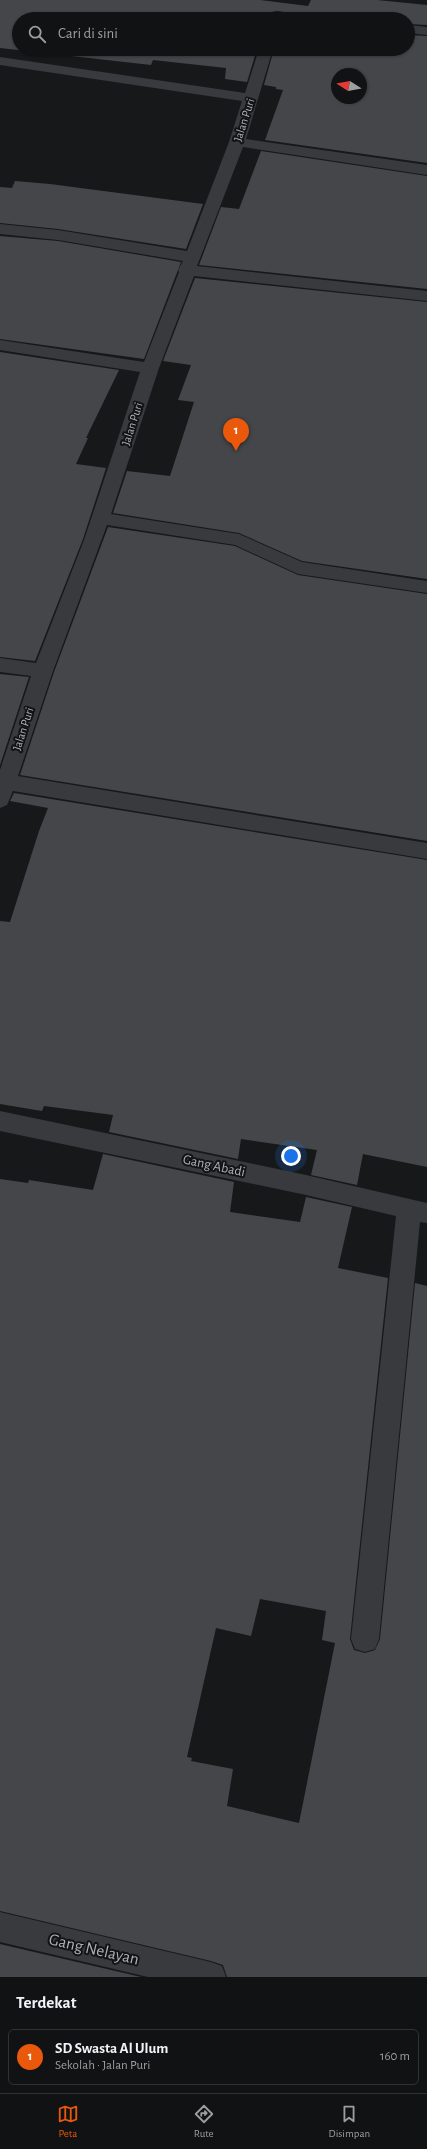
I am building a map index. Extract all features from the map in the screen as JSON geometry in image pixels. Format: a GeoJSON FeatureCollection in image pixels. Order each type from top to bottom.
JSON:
{"type":"FeatureCollection","features":[{"type":"Feature","properties":{"kind":"street"},"geometry":{"type":"LineString","coordinates":[[278,12],[283,0]]}},
{"type":"Feature","properties":{"kind":"street"},"geometry":{"type":"LineString","coordinates":[[415,30],[427,31]]}},
{"type":"Feature","properties":{"kind":"street","name":"Jalan Puri"},"geometry":{"type":"LineString","coordinates":[[3,791],[43,671],[101,518],[150,368],[188,264],[237,142],[264,56]]}},
{"type":"Feature","properties":{"kind":"street"},"geometry":{"type":"LineString","coordinates":[[0,61],[251,98]]}},
{"type":"Feature","properties":{"kind":"street"},"geometry":{"type":"LineString","coordinates":[[237,142],[427,170]]}},
{"type":"Feature","properties":{"kind":"street"},"geometry":{"type":"LineString","coordinates":[[0,229],[58,235],[188,264],[427,296]]}},
{"type":"Feature","properties":{"kind":"street"},"geometry":{"type":"LineString","coordinates":[[0,345],[150,368]]}},
{"type":"Feature","properties":{"kind":"street"},"geometry":{"type":"LineString","coordinates":[[101,518],[239,540],[298,568],[427,588]]}},
{"type":"Feature","properties":{"kind":"street"},"geometry":{"type":"LineString","coordinates":[[0,665],[43,671]]}},
{"type":"Feature","properties":{"kind":"street"},"geometry":{"type":"LineString","coordinates":[[3,791],[427,851]]}},
{"type":"Feature","properties":{"kind":"street","name":"Gang Abadi"},"geometry":{"type":"LineString","coordinates":[[0,1121],[306,1185],[418,1211]]}},
{"type":"Feature","properties":{"kind":"street"},"geometry":{"type":"LineString","coordinates":[[366,1639],[418,1211]]}},
{"type":"Feature","properties":{"kind":"street","name":"Gang Nelayan"},"geometry":{"type":"LineString","coordinates":[[0,1927],[211,1977]]}},
{"type":"Feature","properties":{"kind":"building"},"geometry":{"type":"Polygon","coordinates":[[[0,0],[260,0],[308,6],[311,0],[377,0],[427,5],[427,25],[415,24],[415,12],[12,12],[12,49],[0,48],[0,0]]]}},
{"type":"Feature","properties":{"kind":"building"},"geometry":{"type":"Polygon","coordinates":[[[415,35],[427,36],[427,163],[265,140],[283,90],[276,89],[276,87],[264,85],[272,56],[415,56],[415,35]]]}},
{"type":"Feature","properties":{"kind":"building"},"geometry":{"type":"Polygon","coordinates":[[[71,56],[255,56],[247,82],[225,79],[226,68],[153,60],[151,65],[71,56]]]}},
{"type":"Feature","properties":{"kind":"building"},"geometry":{"type":"Polygon","coordinates":[[[261,151],[427,176],[427,289],[199,265],[221,207],[239,209],[261,151]]]}},
{"type":"Feature","properties":{"kind":"building"},"geometry":{"type":"Polygon","coordinates":[[[15,181],[50,184],[203,204],[186,249],[58,229],[0,223],[0,187],[12,188],[15,181]]]}},
{"type":"Feature","properties":{"kind":"building"},"geometry":{"type":"Polygon","coordinates":[[[0,236],[58,241],[181,262],[144,359],[0,339],[0,236]]]}},
{"type":"Feature","properties":{"kind":"building"},"geometry":{"type":"Polygon","coordinates":[[[195,278],[427,302],[427,579],[302,561],[239,533],[113,513],[127,471],[170,476],[194,402],[178,400],[191,365],[163,361],[195,278]]]}},
{"type":"Feature","properties":{"kind":"building"},"geometry":{"type":"Polygon","coordinates":[[[0,352],[119,370],[86,438],[88,438],[76,464],[106,468],[83,539],[35,661],[0,657],[0,352]]]}},
{"type":"Feature","properties":{"kind":"building"},"geometry":{"type":"Polygon","coordinates":[[[108,527],[235,546],[298,575],[427,594],[427,841],[20,775],[54,672],[108,527]]]}},
{"type":"Feature","properties":{"kind":"building"},"geometry":{"type":"Polygon","coordinates":[[[0,674],[29,677],[0,765],[0,674]]]}},
{"type":"Feature","properties":{"kind":"building"},"geometry":{"type":"Polygon","coordinates":[[[14,793],[427,860],[427,1167],[363,1154],[357,1185],[311,1175],[317,1150],[241,1139],[238,1159],[109,1132],[113,1115],[44,1106],[42,1111],[0,1104],[0,921],[10,922],[39,831],[48,808],[10,801],[14,793]]]}},
{"type":"Feature","properties":{"kind":"building"},"geometry":{"type":"Polygon","coordinates":[[[103,1154],[234,1182],[230,1212],[300,1222],[306,1197],[352,1207],[338,1268],[388,1278],[350,1639],[354,1650],[365,1653],[375,1650],[380,1639],[415,1283],[427,1286],[427,1977],[227,1977],[223,1965],[211,1961],[0,1911],[0,1179],[28,1183],[29,1180],[93,1190],[103,1154]],[[260,1599],[251,1636],[216,1628],[187,1757],[192,1758],[191,1761],[233,1769],[227,1806],[299,1823],[335,1643],[322,1640],[326,1611],[260,1599]]]}},
{"type":"Feature","properties":{"kind":"building"},"geometry":{"type":"Polygon","coordinates":[[[0,1944],[141,1977],[0,1977],[0,1944]]]}},
{"type":"Feature","properties":{"kind":"place","name":"SD Swasta Al Ulum"},"geometry":{"type":"Point","coordinates":[236,451]}}]}
